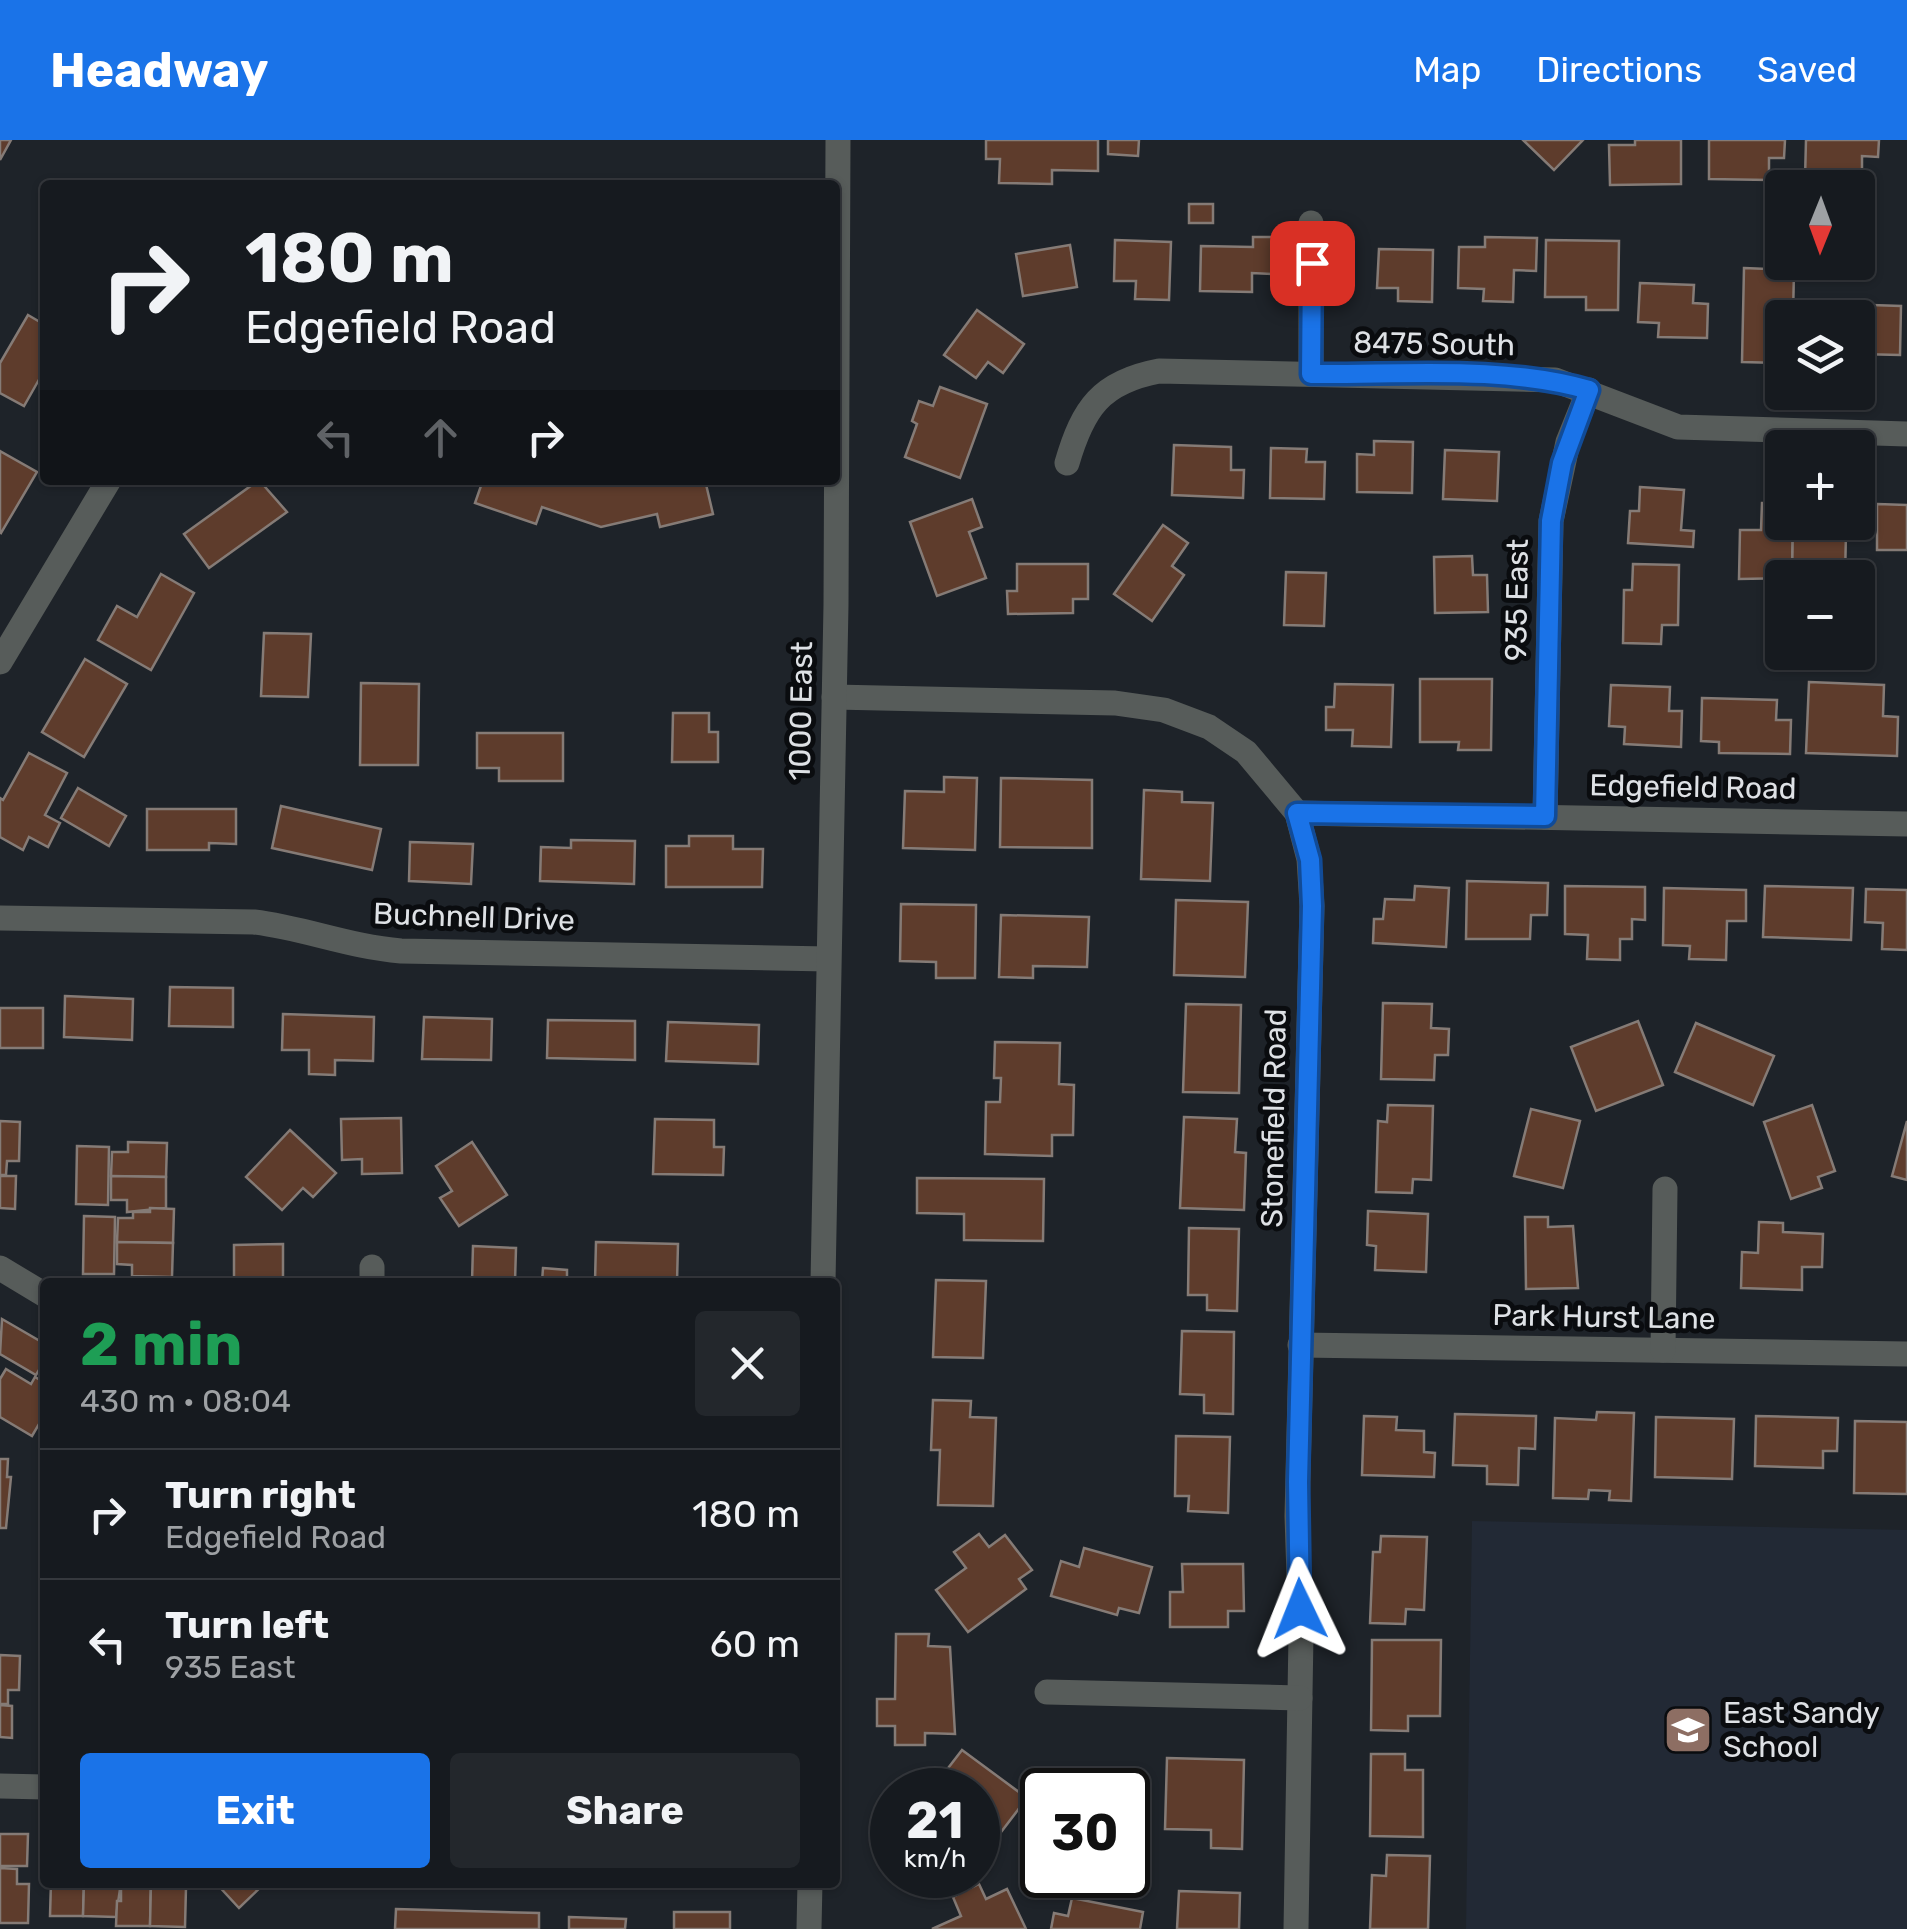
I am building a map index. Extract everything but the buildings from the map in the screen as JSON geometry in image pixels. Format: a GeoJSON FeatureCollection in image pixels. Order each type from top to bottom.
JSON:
{"type":"FeatureCollection","features":[{"type":"Feature","properties":{"kind":"street","name":"1000 East"},"geometry":{"type":"LineString","coordinates":[[838,140],[838,180]]}},
{"type":"Feature","properties":{"kind":"street"},"geometry":{"type":"LineString","coordinates":[[1311,223],[1311,374]]}},
{"type":"Feature","properties":{"kind":"street","name":"8475 South"},"geometry":{"type":"LineString","coordinates":[[1066,463],[1088,410],[1105,391],[1128,377],[1159,371],[1555,380],[1678,426],[1907,434]]}},
{"type":"Feature","properties":{"kind":"street","name":"935 East"},"geometry":{"type":"LineString","coordinates":[[1545,816],[1551,521],[1560,470],[1589,390]]}},
{"type":"Feature","properties":{"kind":"street"},"geometry":{"type":"LineString","coordinates":[[0,662],[106,485]]}},
{"type":"Feature","properties":{"kind":"street","name":"1000 East"},"geometry":{"type":"LineString","coordinates":[[823,1278],[836,485]]}},
{"type":"Feature","properties":{"kind":"street","name":"Stonefield Road"},"geometry":{"type":"LineString","coordinates":[[834,698],[1115,703],[1164,710],[1209,727],[1246,752],[1297,813],[1310,860],[1312,906],[1300,1344],[1296,1929]]}},
{"type":"Feature","properties":{"kind":"street","name":"Edgefield Road"},"geometry":{"type":"LineString","coordinates":[[1297,813],[1907,824]]}},
{"type":"Feature","properties":{"kind":"street","name":"Buchnell Drive"},"geometry":{"type":"LineString","coordinates":[[0,918],[254,922],[292,926],[364,948],[401,951],[828,959]]}},
{"type":"Feature","properties":{"kind":"street"},"geometry":{"type":"LineString","coordinates":[[1663,1350],[1665,1189]]}},
{"type":"Feature","properties":{"kind":"street"},"geometry":{"type":"LineString","coordinates":[[0,1268],[40,1291]]}},
{"type":"Feature","properties":{"kind":"street","name":"Park Hurst Lane"},"geometry":{"type":"LineString","coordinates":[[1300,1344],[1907,1354]]}},
{"type":"Feature","properties":{"kind":"street"},"geometry":{"type":"LineString","coordinates":[[1047,1692],[1300,1698]]}},
{"type":"Feature","properties":{"kind":"street"},"geometry":{"type":"LineString","coordinates":[[0,1786],[40,1787]]}},
{"type":"Feature","properties":{"kind":"street"},"geometry":{"type":"LineString","coordinates":[[808,1929],[810,1888]]}},
{"type":"Feature","properties":{"kind":"shaded area","name":"East Sandy School"},"geometry":{"type":"Polygon","coordinates":[[[1472,1521],[1907,1530],[1907,1929],[1466,1929],[1472,1521]]]}},
{"type":"Feature","properties":{"kind":"place","name":"East Sandy School"},"geometry":{"type":"Point","coordinates":[1688,1730]}},
{"type":"Feature","properties":{"kind":"route"},"geometry":{"type":"LineString","coordinates":[[1300,1609],[1297,1516],[1312,906],[1310,860],[1297,813],[1545,816],[1551,521],[1556,483],[1589,390],[1555,380],[1517,377],[1311,374],[1312,263]]}}]}
